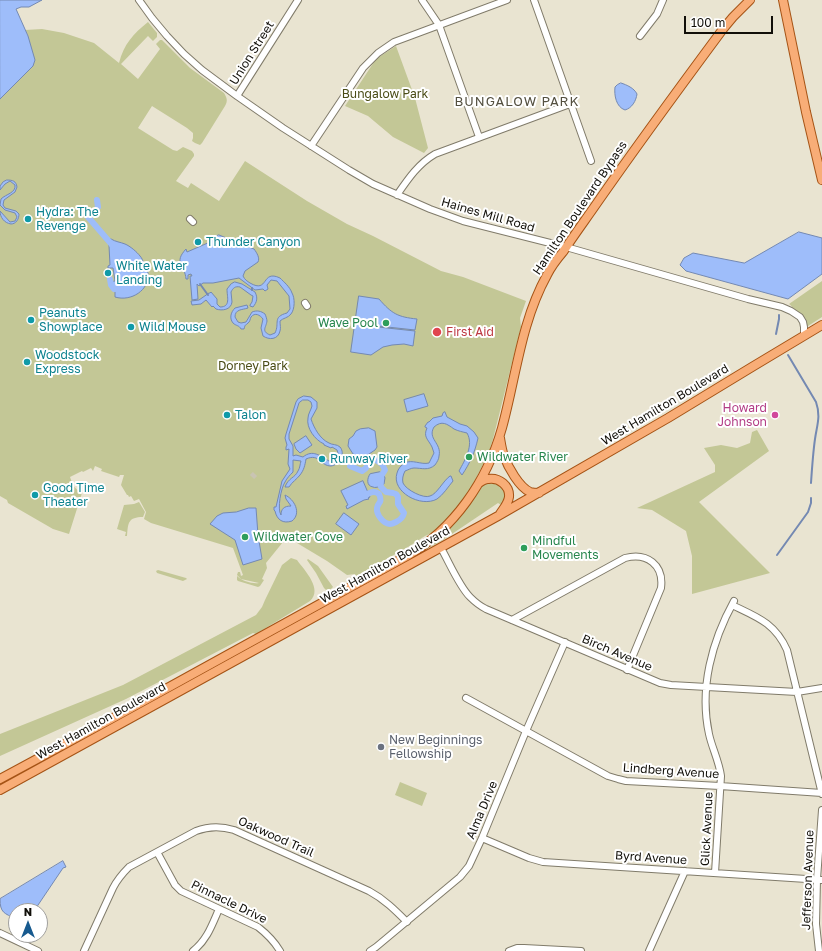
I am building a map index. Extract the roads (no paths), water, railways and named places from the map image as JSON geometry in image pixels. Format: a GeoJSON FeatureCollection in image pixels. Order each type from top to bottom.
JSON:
{"type":"FeatureCollection","features":[{"type":"Feature","properties":{"kind":"main road","name":"Hamilton Boulevard Bypass"},"geometry":{"type":"LineString","coordinates":[[479,483],[493,454],[499,437],[523,336],[533,304],[547,274],[633,151],[722,29],[750,0]]}},
{"type":"Feature","properties":{"kind":"main road"},"geometry":{"type":"LineString","coordinates":[[783,0],[806,112],[822,180]]}},
{"type":"Feature","properties":{"kind":"main road","name":"West Hamilton Boulevard"},"geometry":{"type":"LineString","coordinates":[[0,790],[539,493],[668,418],[822,325]]}},
{"type":"Feature","properties":{"kind":"main road"},"geometry":{"type":"LineString","coordinates":[[499,437],[504,456],[516,478],[524,488],[533,493],[539,493]]}},
{"type":"Feature","properties":{"kind":"main road"},"geometry":{"type":"LineString","coordinates":[[479,483],[488,479],[496,479],[505,484],[508,489],[508,501],[498,516]]}},
{"type":"Feature","properties":{"kind":"main road","name":"West Hamilton Boulevard"},"geometry":{"type":"LineString","coordinates":[[0,779],[411,554],[445,527],[469,499],[479,483]]}},
{"type":"Feature","properties":{"kind":"street","name":"Haines Mill Road"},"geometry":{"type":"LineString","coordinates":[[139,0],[160,28],[184,54],[202,70],[271,120],[348,170],[373,184],[430,209],[463,221],[566,247],[748,299],[782,307],[797,315],[803,322],[804,336]]}},
{"type":"Feature","properties":{"kind":"street","name":"Union Street"},"geometry":{"type":"LineString","coordinates":[[237,96],[298,0]]}},
{"type":"Feature","properties":{"kind":"street"},"geometry":{"type":"LineString","coordinates":[[422,0],[439,25],[479,137]]}},
{"type":"Feature","properties":{"kind":"street"},"geometry":{"type":"LineString","coordinates":[[311,146],[363,68],[378,53],[394,42],[507,0]]}},
{"type":"Feature","properties":{"kind":"street"},"geometry":{"type":"LineString","coordinates":[[534,0],[591,161]]}},
{"type":"Feature","properties":{"kind":"street"},"geometry":{"type":"LineString","coordinates":[[640,36],[657,14],[663,0]]}},
{"type":"Feature","properties":{"kind":"street"},"geometry":{"type":"LineString","coordinates":[[397,195],[416,169],[423,162],[439,152],[570,104]]}},
{"type":"Feature","properties":{"kind":"street","name":"Birch Avenue"},"geometry":{"type":"LineString","coordinates":[[441,548],[462,587],[477,604],[660,683],[672,685],[797,692],[822,688]]}},
{"type":"Feature","properties":{"kind":"street"},"geometry":{"type":"LineString","coordinates":[[512,620],[625,558],[632,556],[645,557],[658,569],[661,574],[662,582],[661,588],[627,670]]}},
{"type":"Feature","properties":{"kind":"street","name":"Glick Avenue"},"geometry":{"type":"LineString","coordinates":[[715,873],[721,776],[706,719],[706,687],[709,667],[720,629],[733,603],[764,621],[779,634],[787,650],[797,692]]}},
{"type":"Feature","properties":{"kind":"street","name":"Alma Drive"},"geometry":{"type":"LineString","coordinates":[[370,951],[376,948],[407,922],[465,872],[469,866],[565,642]]}},
{"type":"Feature","properties":{"kind":"street"},"geometry":{"type":"LineString","coordinates":[[797,692],[822,793]]}},
{"type":"Feature","properties":{"kind":"street","name":"Lindberg Avenue"},"geometry":{"type":"LineString","coordinates":[[466,698],[608,776],[618,779],[626,781],[822,793]]}},
{"type":"Feature","properties":{"kind":"street","name":"Jefferson Avenue"},"geometry":{"type":"LineString","coordinates":[[819,951],[816,924],[820,879],[822,810]]}},
{"type":"Feature","properties":{"kind":"street","name":"Oakwood Trail"},"geometry":{"type":"LineString","coordinates":[[84,951],[117,880],[129,867],[208,827],[234,830],[378,896],[407,922]]}},
{"type":"Feature","properties":{"kind":"street","name":"Byrd Avenue"},"geometry":{"type":"LineString","coordinates":[[482,838],[529,858],[543,862],[820,879]]}},
{"type":"Feature","properties":{"kind":"street","name":"Pinnacle Drive"},"geometry":{"type":"LineString","coordinates":[[157,852],[175,885],[181,891],[258,927],[273,940],[280,951]]}},
{"type":"Feature","properties":{"kind":"street"},"geometry":{"type":"LineString","coordinates":[[648,951],[685,871]]}},
{"type":"Feature","properties":{"kind":"street"},"geometry":{"type":"LineString","coordinates":[[193,951],[210,932],[219,909]]}},
{"type":"Feature","properties":{"kind":"street"},"geometry":{"type":"LineString","coordinates":[[0,933],[38,951]]}},
{"type":"Feature","properties":{"kind":"street"},"geometry":{"type":"LineString","coordinates":[[509,951],[517,948],[524,948],[581,951]]}},
{"type":"Feature","properties":{"kind":"water"},"geometry":{"type":"Polygon","coordinates":[[[0,0],[42,0],[29,7],[21,7],[16,9],[28,36],[35,60],[33,66],[0,99],[0,0]]]}},
{"type":"Feature","properties":{"kind":"water"},"geometry":{"type":"Polygon","coordinates":[[[621,83],[632,88],[637,94],[636,99],[630,108],[625,110],[618,104],[615,97],[615,87],[621,83]]]}},
{"type":"Feature","properties":{"kind":"water"},"geometry":{"type":"Polygon","coordinates":[[[7,180],[14,181],[17,187],[15,192],[4,200],[3,205],[5,208],[16,211],[19,214],[17,221],[11,224],[4,221],[0,213],[0,211],[10,222],[15,221],[17,217],[15,213],[5,210],[0,205],[1,199],[12,192],[15,188],[15,185],[10,181],[0,190],[0,186],[7,180]]]}},
{"type":"Feature","properties":{"kind":"water"},"geometry":{"type":"Polygon","coordinates":[[[799,232],[822,238],[822,274],[788,299],[686,271],[680,265],[684,258],[693,253],[744,263],[799,232]]]}},
{"type":"Feature","properties":{"kind":"water"},"geometry":{"type":"Polygon","coordinates":[[[219,235],[254,249],[256,252],[259,260],[258,262],[245,271],[243,276],[247,281],[256,286],[260,286],[267,279],[274,276],[280,278],[291,291],[294,301],[292,312],[280,321],[280,331],[275,338],[270,339],[263,336],[261,328],[263,319],[259,315],[253,315],[244,329],[241,329],[233,323],[231,317],[235,308],[247,305],[248,308],[236,312],[235,317],[238,322],[246,322],[252,312],[260,312],[265,314],[267,319],[265,331],[270,335],[275,333],[278,318],[287,313],[290,309],[289,296],[277,281],[271,280],[267,285],[268,289],[265,291],[263,289],[255,290],[239,278],[213,283],[203,283],[199,286],[197,284],[198,299],[192,300],[190,276],[192,276],[191,274],[188,275],[188,279],[186,279],[180,258],[186,249],[187,252],[210,242],[212,238],[219,235]]]}},
{"type":"Feature","properties":{"kind":"water"},"geometry":{"type":"Polygon","coordinates":[[[111,239],[125,244],[133,249],[141,258],[148,273],[148,279],[143,289],[127,298],[115,297],[115,292],[109,282],[115,281],[113,268],[108,268],[110,265],[108,241],[111,239]]]}},
{"type":"Feature","properties":{"kind":"water"},"geometry":{"type":"Polygon","coordinates":[[[235,282],[242,284],[255,292],[257,300],[253,307],[250,305],[253,296],[240,287],[234,288],[231,292],[232,302],[230,307],[226,309],[216,309],[206,300],[201,304],[192,305],[191,301],[199,300],[211,292],[217,299],[217,304],[220,307],[223,307],[228,301],[227,289],[235,282]]]}},
{"type":"Feature","properties":{"kind":"water","name":"Wave Pool"},"geometry":{"type":"Polygon","coordinates":[[[359,296],[379,299],[396,314],[417,319],[415,330],[378,326],[415,331],[413,346],[404,344],[392,345],[383,347],[371,355],[351,352],[359,296]]]}},
{"type":"Feature","properties":{"kind":"water"},"geometry":{"type":"Polygon","coordinates":[[[424,394],[428,406],[407,412],[404,400],[424,394]]]}},
{"type":"Feature","properties":{"kind":"water","name":"Runway River"},"geometry":{"type":"Polygon","coordinates":[[[304,396],[311,397],[317,402],[317,408],[311,419],[314,426],[323,439],[330,444],[340,447],[342,450],[342,456],[337,464],[331,466],[314,458],[306,459],[300,475],[289,487],[285,487],[300,467],[301,461],[293,460],[293,472],[284,485],[281,493],[279,508],[281,515],[283,508],[291,506],[285,495],[294,503],[297,510],[295,518],[292,521],[283,522],[277,517],[274,507],[276,507],[282,481],[290,469],[288,464],[289,449],[286,450],[287,445],[285,438],[298,399],[304,396]],[[303,400],[299,403],[289,434],[289,439],[293,446],[293,456],[296,455],[303,457],[313,453],[329,461],[333,461],[337,459],[337,450],[324,445],[314,437],[308,426],[308,416],[312,406],[311,402],[308,400],[303,400]]]}},
{"type":"Feature","properties":{"kind":"water","name":"Wildwater River"},"geometry":{"type":"Polygon","coordinates":[[[445,412],[447,417],[467,426],[474,432],[478,438],[475,448],[470,462],[462,475],[459,471],[466,457],[470,442],[467,433],[456,430],[442,423],[434,427],[432,435],[439,452],[437,462],[430,468],[413,468],[405,471],[403,483],[411,491],[427,497],[433,495],[450,476],[453,481],[437,499],[430,501],[416,500],[403,492],[398,486],[396,480],[397,472],[401,466],[408,462],[429,463],[434,453],[426,438],[427,428],[425,426],[433,418],[442,416],[445,412]]]}},
{"type":"Feature","properties":{"kind":"water"},"geometry":{"type":"Polygon","coordinates":[[[369,428],[375,431],[377,447],[375,450],[361,458],[353,454],[348,446],[349,439],[356,431],[369,428]]]}},
{"type":"Feature","properties":{"kind":"water"},"geometry":{"type":"Polygon","coordinates":[[[306,436],[312,445],[300,453],[294,444],[306,436]]]}},
{"type":"Feature","properties":{"kind":"water"},"geometry":{"type":"Polygon","coordinates":[[[380,472],[385,478],[384,484],[379,487],[369,485],[368,478],[370,474],[380,472]]]}},
{"type":"Feature","properties":{"kind":"water"},"geometry":{"type":"Polygon","coordinates":[[[363,481],[370,497],[368,498],[369,499],[347,509],[346,506],[348,505],[341,491],[363,481]]]}},
{"type":"Feature","properties":{"kind":"water","name":"Wildwater Cove"},"geometry":{"type":"Polygon","coordinates":[[[249,508],[256,508],[262,559],[243,565],[235,540],[210,524],[217,516],[223,513],[236,512],[249,508]]]}},
{"type":"Feature","properties":{"kind":"water"},"geometry":{"type":"Polygon","coordinates":[[[344,513],[359,524],[351,535],[336,524],[344,513]]]}},
{"type":"Feature","properties":{"kind":"water"},"geometry":{"type":"Polygon","coordinates":[[[63,861],[66,867],[63,868],[39,903],[8,903],[8,915],[2,910],[0,899],[63,861]]]}},
{"type":"Feature","properties":{"kind":"waterway"},"geometry":{"type":"LineString","coordinates":[[97,200],[98,207]]}},
{"type":"Feature","properties":{"kind":"waterway"},"geometry":{"type":"LineString","coordinates":[[88,217],[113,246]]}},
{"type":"Feature","properties":{"kind":"waterway"},"geometry":{"type":"LineString","coordinates":[[110,279],[111,285],[114,289]]}},
{"type":"Feature","properties":{"kind":"waterway","name":"Thunder Canyon"},"geometry":{"type":"LineString","coordinates":[[200,284],[208,295]]}},
{"type":"Feature","properties":{"kind":"waterway"},"geometry":{"type":"LineString","coordinates":[[776,334],[779,315]]}},
{"type":"Feature","properties":{"kind":"waterway"},"geometry":{"type":"LineString","coordinates":[[788,355],[816,402],[818,412],[811,483]]}},
{"type":"Feature","properties":{"kind":"waterway"},"geometry":{"type":"LineString","coordinates":[[350,466],[362,471],[366,468],[370,460],[376,460],[382,464],[385,470],[380,478],[381,487],[386,492],[396,494],[398,497],[398,504],[404,513],[403,516],[400,520],[388,524],[381,519],[377,511],[380,501],[379,494],[373,492],[364,496]]}},
{"type":"Feature","properties":{"kind":"waterway"},"geometry":{"type":"LineString","coordinates":[[777,555],[808,512],[811,498]]}},
{"type":"Feature","properties":{"kind":"tunnel"},"geometry":{"type":"LineString","coordinates":[[252,477],[255,474]]}},
{"type":"Feature","properties":{"kind":"place","name":"Hydra: The Revenge"},"geometry":{"type":"Point","coordinates":[28,219]}},
{"type":"Feature","properties":{"kind":"place","name":"Thunder Canyon"},"geometry":{"type":"Point","coordinates":[198,242]}},
{"type":"Feature","properties":{"kind":"place","name":"White Water Landing"},"geometry":{"type":"Point","coordinates":[108,273]}},
{"type":"Feature","properties":{"kind":"place","name":"Peanuts Showplace"},"geometry":{"type":"Point","coordinates":[31,320]}},
{"type":"Feature","properties":{"kind":"place","name":"Wave Pool"},"geometry":{"type":"Point","coordinates":[386,323]}},
{"type":"Feature","properties":{"kind":"place","name":"Wild Mouse"},"geometry":{"type":"Point","coordinates":[131,327]}},
{"type":"Feature","properties":{"kind":"place","name":"First Aid"},"geometry":{"type":"Point","coordinates":[437,332]}},
{"type":"Feature","properties":{"kind":"place","name":"Woodstock Express"},"geometry":{"type":"Point","coordinates":[27,362]}},
{"type":"Feature","properties":{"kind":"place","name":"Talon"},"geometry":{"type":"Point","coordinates":[227,415]}},
{"type":"Feature","properties":{"kind":"place","name":"Howard Johnson"},"geometry":{"type":"Point","coordinates":[775,415]}},
{"type":"Feature","properties":{"kind":"place","name":"Wildwater River"},"geometry":{"type":"Point","coordinates":[469,457]}},
{"type":"Feature","properties":{"kind":"place","name":"Runway River"},"geometry":{"type":"Point","coordinates":[322,459]}},
{"type":"Feature","properties":{"kind":"place","name":"Good Time Theater"},"geometry":{"type":"Point","coordinates":[35,495]}},
{"type":"Feature","properties":{"kind":"place","name":"Wildwater Cove"},"geometry":{"type":"Point","coordinates":[245,537]}},
{"type":"Feature","properties":{"kind":"place","name":"Mindful Movements"},"geometry":{"type":"Point","coordinates":[524,548]}},
{"type":"Feature","properties":{"kind":"place","name":"New Beginnings Fellowship"},"geometry":{"type":"Point","coordinates":[381,747]}},
{"type":"Feature","properties":{"kind":"district","name":"BUNGALOW PARK"},"geometry":{"type":"Point","coordinates":[517,102]}},
{"type":"Feature","properties":{"kind":"park label","name":"Bungalow Park"},"geometry":{"type":"Point","coordinates":[385,94]}},
{"type":"Feature","properties":{"kind":"park label","name":"Dorney Park"},"geometry":{"type":"Point","coordinates":[253,366]}}]}
